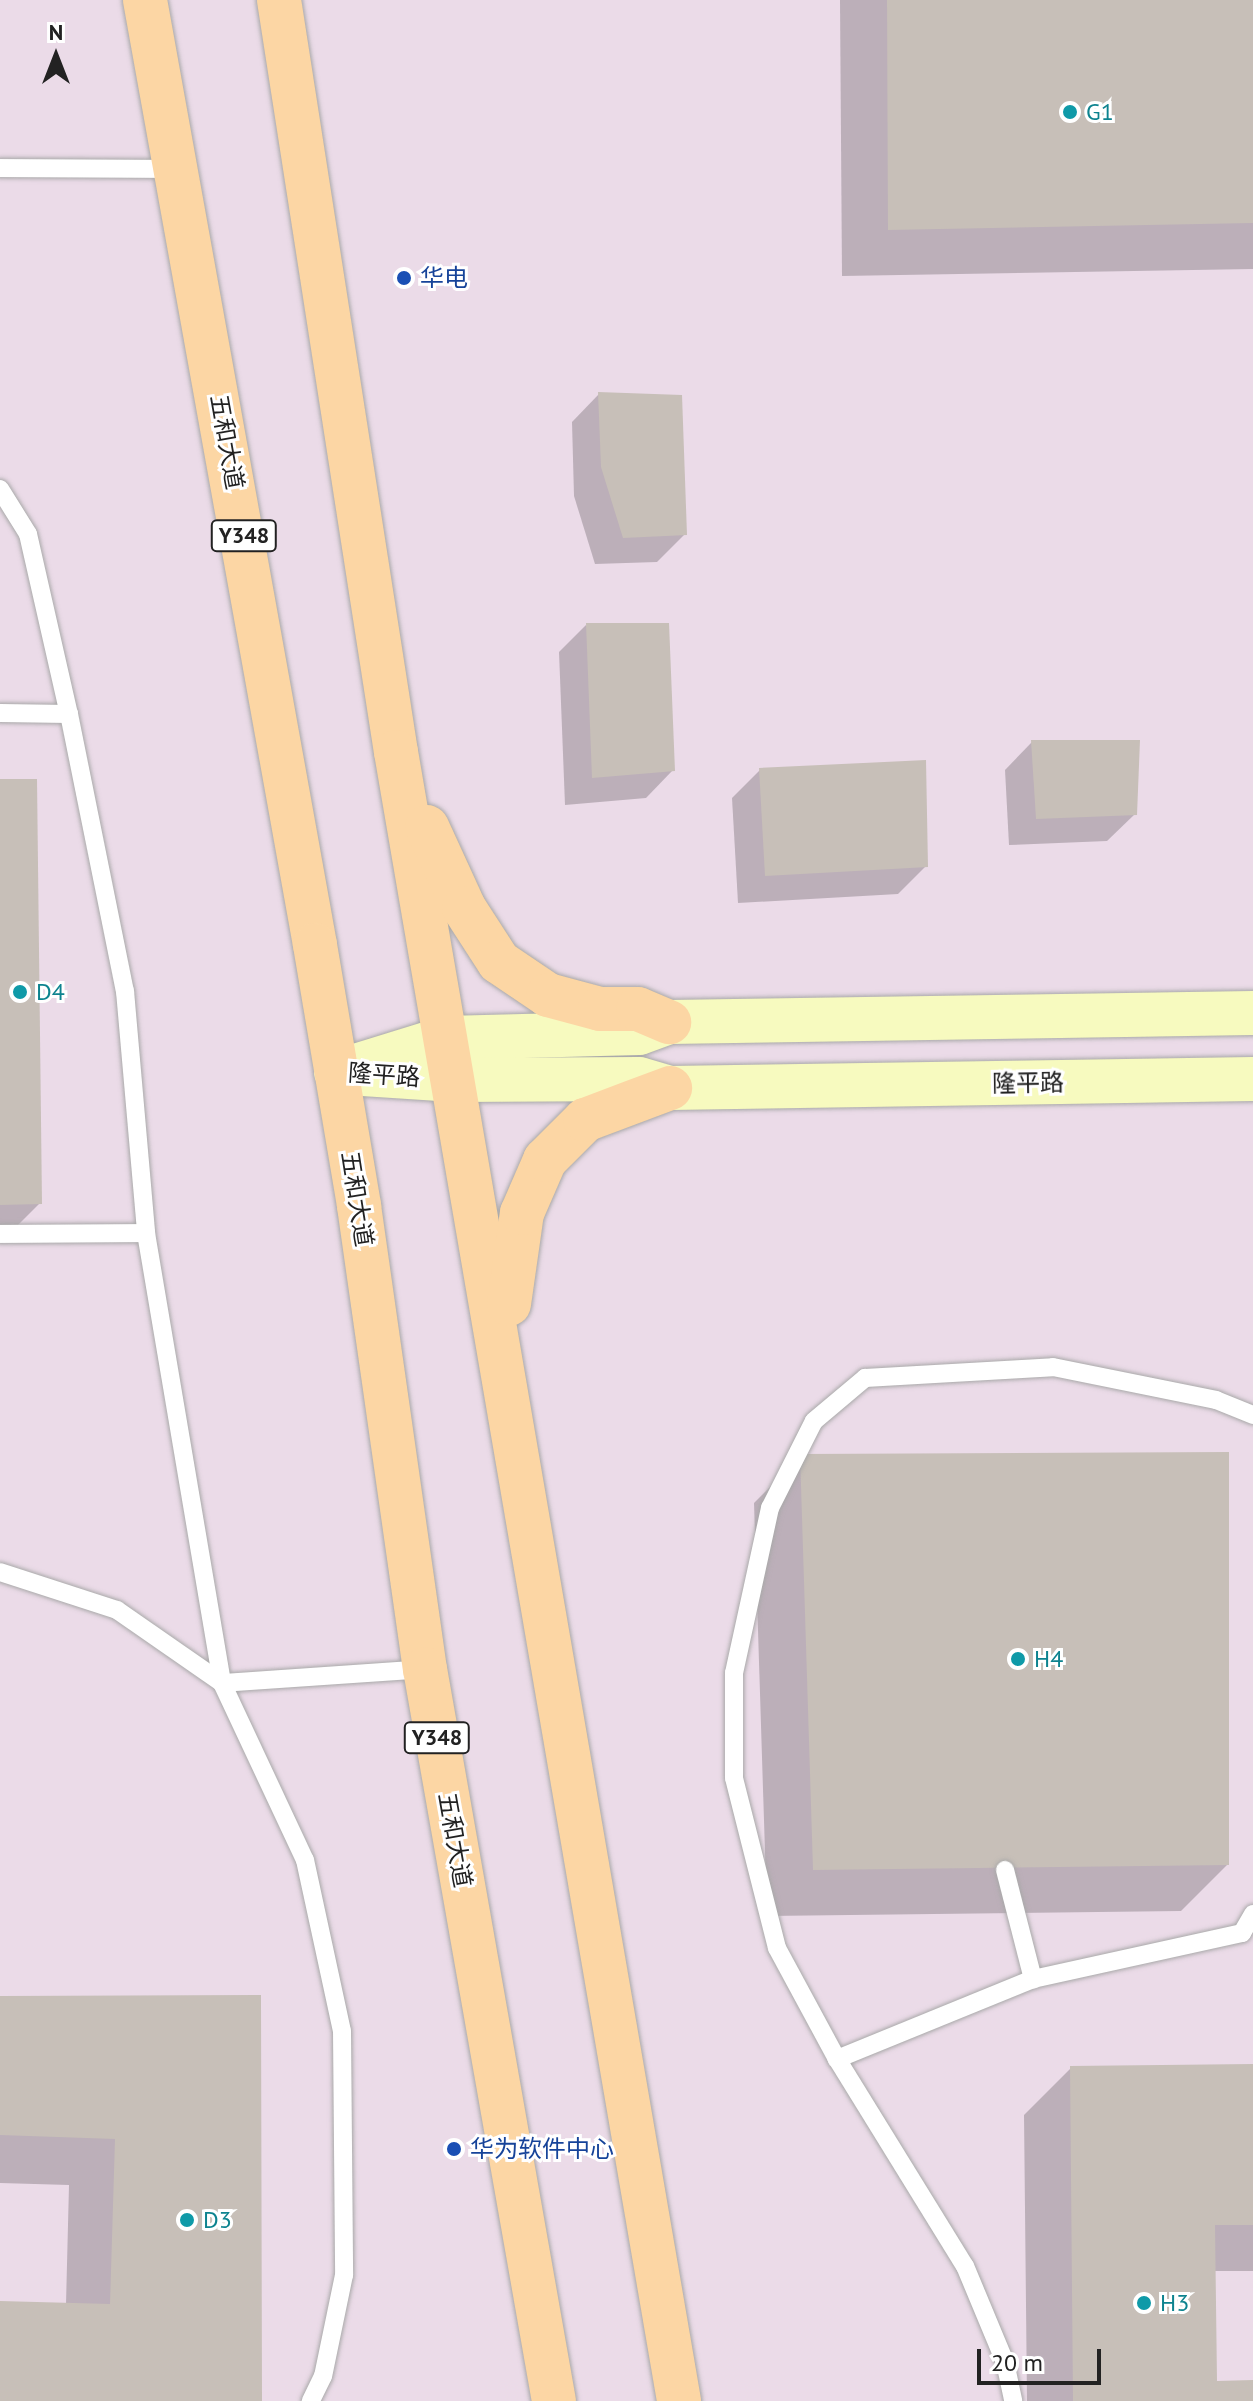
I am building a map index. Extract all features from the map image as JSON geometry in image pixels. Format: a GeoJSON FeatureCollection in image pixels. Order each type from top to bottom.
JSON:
{"type":"FeatureCollection","features":[{"type":"Feature","properties":{"kind":"main road","name":"五和大道"},"geometry":{"type":"LineString","coordinates":[[145,0],[336,1072],[425,1669],[554,2401]]}},
{"type":"Feature","properties":{"kind":"main road"},"geometry":{"type":"LineString","coordinates":[[279,0],[396,752],[455,1080],[679,2401]]}},
{"type":"Feature","properties":{"kind":"main road"},"geometry":{"type":"LineString","coordinates":[[396,752],[446,873],[499,962],[548,995],[600,1009],[638,1009],[669,1022]]}},
{"type":"Feature","properties":{"kind":"main road","name":"隆平路"},"geometry":{"type":"LineString","coordinates":[[336,1072],[446,1038],[639,1033],[669,1022],[1253,1013]]}},
{"type":"Feature","properties":{"kind":"main road","name":"隆平路"},"geometry":{"type":"LineString","coordinates":[[336,1072],[455,1080],[639,1079],[670,1088],[1253,1079]]}},
{"type":"Feature","properties":{"kind":"main road"},"geometry":{"type":"LineString","coordinates":[[504,1367],[514,1246],[532,1182],[545,1160],[585,1120],[670,1088]]}},
{"type":"Feature","properties":{"kind":"lane"},"geometry":{"type":"LineString","coordinates":[[0,168],[177,169]]}},
{"type":"Feature","properties":{"kind":"lane"},"geometry":{"type":"LineString","coordinates":[[0,489],[28,534],[69,714],[125,991],[146,1233],[222,1683],[305,1860],[342,2031],[344,2275],[323,2376],[311,2401]]}},
{"type":"Feature","properties":{"kind":"lane"},"geometry":{"type":"LineString","coordinates":[[0,713],[69,714]]}},
{"type":"Feature","properties":{"kind":"lane"},"geometry":{"type":"LineString","coordinates":[[0,1234],[146,1233]]}},
{"type":"Feature","properties":{"kind":"lane"},"geometry":{"type":"LineString","coordinates":[[1013,2401],[1005,2362],[965,2266],[837,2059],[777,1948],[734,1778],[734,1673],[767,1523],[814,1421],[865,1378],[1053,1367],[1216,1400],[1253,1415]]}},
{"type":"Feature","properties":{"kind":"lane"},"geometry":{"type":"LineString","coordinates":[[0,1572],[117,1610],[222,1683],[425,1669]]}},
{"type":"Feature","properties":{"kind":"lane"},"geometry":{"type":"LineString","coordinates":[[1005,1870],[1033,1979]]}},
{"type":"Feature","properties":{"kind":"lane"},"geometry":{"type":"LineString","coordinates":[[837,2059],[1033,1979],[1242,1933],[1253,1914]]}},
{"type":"Feature","properties":{"kind":"shaded area"},"geometry":{"type":"Polygon","coordinates":[[[0,0],[1253,0],[1253,2401],[0,2401],[0,0]]]}},
{"type":"Feature","properties":{"kind":"building","name":"G1"},"geometry":{"type":"Polygon","coordinates":[[[887,0],[1253,0],[1253,223],[888,230],[887,0]]]}},
{"type":"Feature","properties":{"kind":"building"},"geometry":{"type":"Polygon","coordinates":[[[598,392],[682,395],[687,535],[623,538],[601,467],[598,392]]]}},
{"type":"Feature","properties":{"kind":"building"},"geometry":{"type":"Polygon","coordinates":[[[586,623],[669,623],[675,771],[592,778],[586,623]]]}},
{"type":"Feature","properties":{"kind":"building"},"geometry":{"type":"Polygon","coordinates":[[[1031,740],[1140,740],[1137,815],[1036,819],[1031,740]]]}},
{"type":"Feature","properties":{"kind":"building"},"geometry":{"type":"Polygon","coordinates":[[[926,760],[928,867],[765,876],[759,768],[926,760]]]}},
{"type":"Feature","properties":{"kind":"building","name":"D4"},"geometry":{"type":"Polygon","coordinates":[[[0,779],[37,779],[42,1204],[0,1205],[0,779]]]}},
{"type":"Feature","properties":{"kind":"building","name":"H4"},"geometry":{"type":"Polygon","coordinates":[[[1229,1452],[1229,1865],[813,1870],[800,1454],[1229,1452]]]}},
{"type":"Feature","properties":{"kind":"building","name":"D3"},"geometry":{"type":"Polygon","coordinates":[[[261,1995],[262,2401],[0,2401],[0,2301],[110,2304],[115,2139],[0,2135],[0,1996],[261,1995]]]}},
{"type":"Feature","properties":{"kind":"building","name":"H3"},"geometry":{"type":"Polygon","coordinates":[[[1253,2064],[1253,2225],[1215,2225],[1217,2381],[1253,2380],[1253,2401],[1073,2401],[1070,2066],[1253,2064]]]}},
{"type":"Feature","properties":{"kind":"place","name":"G1"},"geometry":{"type":"Point","coordinates":[1070,112]}},
{"type":"Feature","properties":{"kind":"place","name":"华电"},"geometry":{"type":"Point","coordinates":[404,278]}},
{"type":"Feature","properties":{"kind":"place","name":"D4"},"geometry":{"type":"Point","coordinates":[20,992]}},
{"type":"Feature","properties":{"kind":"place","name":"H4"},"geometry":{"type":"Point","coordinates":[1018,1659]}},
{"type":"Feature","properties":{"kind":"place","name":"华为软件中心"},"geometry":{"type":"Point","coordinates":[454,2149]}},
{"type":"Feature","properties":{"kind":"place","name":"D3"},"geometry":{"type":"Point","coordinates":[187,2220]}},
{"type":"Feature","properties":{"kind":"place","name":"H3"},"geometry":{"type":"Point","coordinates":[1144,2303]}}]}
